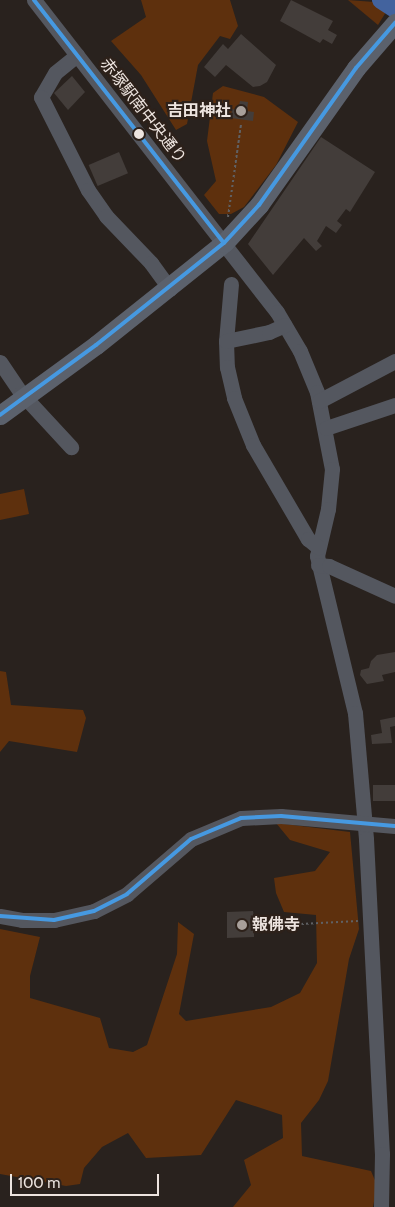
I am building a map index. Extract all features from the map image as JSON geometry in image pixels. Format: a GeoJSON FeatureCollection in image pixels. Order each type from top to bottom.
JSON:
{"type":"FeatureCollection","features":[{"type":"Feature","properties":{"kind":"main road"},"geometry":{"type":"LineString","coordinates":[[0,415],[170,289],[224,243],[259,205],[356,68],[395,23]]}},
{"type":"Feature","properties":{"kind":"street","name":"赤塚駅南中央通り"},"geometry":{"type":"LineString","coordinates":[[34,0],[224,243],[285,325],[308,369],[319,401],[326,428],[332,487],[318,547],[318,565],[343,652],[355,713],[370,920],[382,1154],[381,1207]]}},
{"type":"Feature","properties":{"kind":"street"},"geometry":{"type":"LineString","coordinates":[[77,55],[55,73],[41,97],[88,190],[106,216],[151,263],[170,289]]}},
{"type":"Feature","properties":{"kind":"street"},"geometry":{"type":"LineString","coordinates":[[231,284],[226,341],[229,380],[242,421],[308,539],[318,547]]}},
{"type":"Feature","properties":{"kind":"street"},"geometry":{"type":"LineString","coordinates":[[226,341],[269,332],[285,325]]}},
{"type":"Feature","properties":{"kind":"street"},"geometry":{"type":"LineString","coordinates":[[319,401],[395,361]]}},
{"type":"Feature","properties":{"kind":"street"},"geometry":{"type":"LineString","coordinates":[[0,362],[26,397],[71,447]]}},
{"type":"Feature","properties":{"kind":"street"},"geometry":{"type":"LineString","coordinates":[[326,428],[395,405]]}},
{"type":"Feature","properties":{"kind":"street"},"geometry":{"type":"LineString","coordinates":[[318,565],[329,566],[395,596]]}},
{"type":"Feature","properties":{"kind":"street"},"geometry":{"type":"LineString","coordinates":[[0,916],[22,920],[54,920],[94,911],[127,894],[190,839],[241,818],[281,816],[395,826]]}},
{"type":"Feature","properties":{"kind":"path"},"geometry":{"type":"LineString","coordinates":[[227,219],[241,126]]}},
{"type":"Feature","properties":{"kind":"path"},"geometry":{"type":"LineString","coordinates":[[280,925],[370,920]]}},
{"type":"Feature","properties":{"kind":"shaded area"},"geometry":{"type":"Polygon","coordinates":[[[141,0],[230,0],[238,26],[230,39],[220,36],[198,65],[187,124],[176,130],[141,75],[111,41],[146,17],[141,0]]]}},
{"type":"Feature","properties":{"kind":"shaded area"},"geometry":{"type":"Polygon","coordinates":[[[348,0],[374,2],[386,12],[378,25],[348,0]]]}},
{"type":"Feature","properties":{"kind":"shaded area"},"geometry":{"type":"Polygon","coordinates":[[[223,86],[264,97],[298,122],[276,165],[244,207],[231,214],[219,214],[204,195],[216,181],[207,141],[213,93],[223,86]]]}},
{"type":"Feature","properties":{"kind":"shaded area"},"geometry":{"type":"Polygon","coordinates":[[[24,489],[29,514],[0,520],[0,494],[24,489]]]}},
{"type":"Feature","properties":{"kind":"shaded area"},"geometry":{"type":"Polygon","coordinates":[[[0,671],[6,672],[11,705],[83,710],[86,718],[77,752],[9,741],[0,752],[0,671]]]}},
{"type":"Feature","properties":{"kind":"shaded area"},"geometry":{"type":"Polygon","coordinates":[[[276,823],[350,832],[359,929],[349,959],[328,1081],[319,1100],[301,1123],[302,1156],[371,1171],[377,1185],[373,1207],[233,1207],[251,1185],[244,1160],[283,1138],[282,1115],[236,1100],[201,1155],[146,1158],[128,1133],[102,1147],[84,1168],[80,1184],[66,1186],[0,1174],[0,929],[40,937],[30,976],[30,998],[100,1018],[109,1048],[133,1052],[147,1045],[177,954],[178,922],[194,934],[179,1014],[186,1021],[271,1007],[300,993],[317,963],[316,915],[284,912],[276,893],[274,878],[315,871],[330,852],[290,840],[276,823]]]}},
{"type":"Feature","properties":{"kind":"building"},"geometry":{"type":"Polygon","coordinates":[[[291,0],[333,21],[328,30],[337,35],[332,44],[323,39],[320,43],[280,21],[291,0]]]}},
{"type":"Feature","properties":{"kind":"building"},"geometry":{"type":"Polygon","coordinates":[[[241,34],[276,65],[267,82],[260,86],[253,87],[226,65],[215,77],[204,67],[223,44],[228,49],[241,34]]]}},
{"type":"Feature","properties":{"kind":"building"},"geometry":{"type":"Polygon","coordinates":[[[72,76],[85,92],[68,110],[54,93],[72,76]]]}},
{"type":"Feature","properties":{"kind":"building","name":"吉田神社"},"geometry":{"type":"Polygon","coordinates":[[[240,101],[248,102],[247,111],[254,112],[253,121],[231,118],[232,109],[238,110],[240,101]]]}},
{"type":"Feature","properties":{"kind":"building"},"geometry":{"type":"Polygon","coordinates":[[[321,137],[375,172],[350,212],[346,209],[337,221],[342,225],[336,233],[326,226],[317,241],[322,246],[316,251],[304,238],[273,275],[248,244],[321,137]]]}},
{"type":"Feature","properties":{"kind":"building"},"geometry":{"type":"Polygon","coordinates":[[[119,152],[128,173],[98,186],[89,165],[119,152]]]}},
{"type":"Feature","properties":{"kind":"building"},"geometry":{"type":"Polygon","coordinates":[[[395,652],[395,672],[382,675],[384,681],[367,684],[360,675],[361,670],[369,668],[371,661],[377,655],[395,652]]]}},
{"type":"Feature","properties":{"kind":"building"},"geometry":{"type":"Polygon","coordinates":[[[395,717],[395,726],[390,727],[392,743],[372,744],[371,735],[382,733],[380,720],[395,717]]]}},
{"type":"Feature","properties":{"kind":"building"},"geometry":{"type":"Polygon","coordinates":[[[373,785],[395,785],[395,801],[373,801],[373,785]]]}},
{"type":"Feature","properties":{"kind":"building","name":"報佛寺"},"geometry":{"type":"Polygon","coordinates":[[[253,911],[257,930],[254,930],[254,937],[227,938],[227,912],[253,911]]]}},
{"type":"Feature","properties":{"kind":"waterway"},"geometry":{"type":"LineString","coordinates":[[381,0],[395,9]]}},
{"type":"Feature","properties":{"kind":"transit line"},"geometry":{"type":"LineString","coordinates":[[34,0],[224,243]]}},
{"type":"Feature","properties":{"kind":"transit line"},"geometry":{"type":"LineString","coordinates":[[0,415],[96,345],[224,243],[259,205],[356,68],[395,23]]}},
{"type":"Feature","properties":{"kind":"transit line"},"geometry":{"type":"LineString","coordinates":[[0,916],[54,920],[94,911],[127,894],[191,839],[241,818],[281,816],[395,826]]}},
{"type":"Feature","properties":{"kind":"place","name":"吉田神社"},"geometry":{"type":"Point","coordinates":[241,111]}},
{"type":"Feature","properties":{"kind":"place","name":"報佛寺"},"geometry":{"type":"Point","coordinates":[242,925]}}]}
